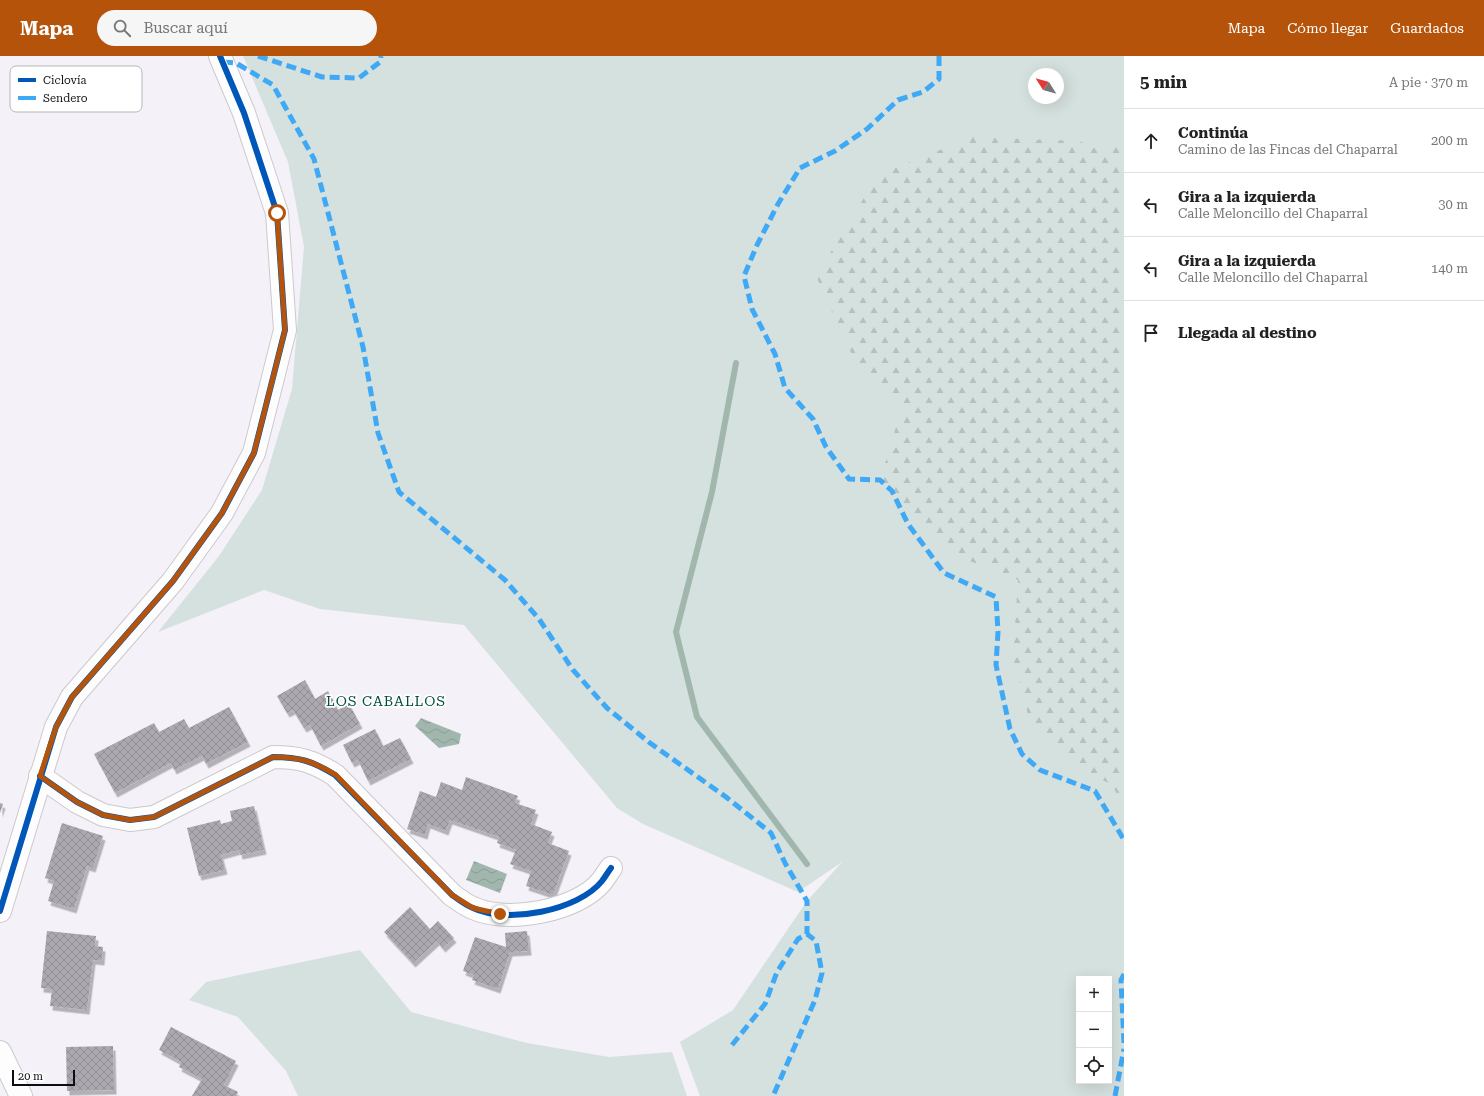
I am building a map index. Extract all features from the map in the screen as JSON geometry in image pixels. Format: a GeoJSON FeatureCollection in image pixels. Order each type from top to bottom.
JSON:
{"type":"FeatureCollection","features":[{"type":"Feature","properties":{"kind":"street"},"geometry":{"type":"LineString","coordinates":[[0,911],[56,727],[72,697],[173,581],[222,513],[254,453],[285,330],[277,213],[244,113],[220,56]]}},
{"type":"Feature","properties":{"kind":"street"},"geometry":{"type":"LineString","coordinates":[[40,776],[77,802],[103,815],[130,820],[154,817],[273,757],[300,758],[318,764],[336,775],[452,895],[473,908],[500,914],[532,914],[560,908],[584,895],[602,882],[611,868]]}},
{"type":"Feature","properties":{"kind":"street"},"geometry":{"type":"LineString","coordinates":[[0,1052],[21,1096]]}},
{"type":"Feature","properties":{"kind":"green space"},"geometry":{"type":"Polygon","coordinates":[[[243,56],[1124,56],[1124,1096],[700,1096],[680,1042],[733,1010],[807,901],[842,862],[798,892],[643,824],[617,808],[464,625],[320,609],[264,590],[158,632],[219,556],[262,490],[292,389],[304,247],[288,162],[243,56]]]}},
{"type":"Feature","properties":{"kind":"green space"},"geometry":{"type":"Polygon","coordinates":[[[1124,130],[1124,805],[1111,784],[1073,767],[1032,730],[1013,658],[1018,580],[957,556],[880,480],[902,407],[858,368],[816,276],[878,175],[972,137],[1079,141],[1108,154],[1124,130]]]}},
{"type":"Feature","properties":{"kind":"green space"},"geometry":{"type":"Polygon","coordinates":[[[360,950],[411,1012],[527,1043],[609,1057],[672,1052],[687,1096],[298,1096],[286,1071],[238,1017],[189,1000],[206,982],[360,950]]]}},
{"type":"Feature","properties":{"kind":"water"},"geometry":{"type":"Polygon","coordinates":[[[421,718],[461,734],[459,744],[439,748],[415,726],[421,718]]]}},
{"type":"Feature","properties":{"kind":"water"},"geometry":{"type":"Polygon","coordinates":[[[474,861],[507,874],[500,893],[466,880],[474,861]]]}},
{"type":"Feature","properties":{"kind":"building"},"geometry":{"type":"Polygon","coordinates":[[[305,680],[315,699],[328,691],[338,710],[349,704],[360,724],[321,746],[310,725],[304,728],[293,710],[287,713],[277,696],[305,680]]]}},
{"type":"Feature","properties":{"kind":"building"},"geometry":{"type":"Polygon","coordinates":[[[229,707],[248,742],[206,764],[202,756],[174,770],[171,763],[115,793],[94,754],[154,723],[159,732],[184,719],[189,728],[229,707]]]}},
{"type":"Feature","properties":{"kind":"building"},"geometry":{"type":"Polygon","coordinates":[[[375,729],[383,746],[400,738],[411,759],[368,781],[358,760],[352,763],[343,745],[375,729]]]}},
{"type":"Feature","properties":{"kind":"building"},"geometry":{"type":"Polygon","coordinates":[[[466,777],[518,796],[515,803],[536,810],[531,824],[552,832],[548,843],[569,851],[553,895],[526,886],[531,871],[510,864],[516,850],[497,843],[499,837],[450,820],[446,831],[428,824],[425,835],[407,829],[420,791],[436,797],[441,782],[462,790],[466,777]]]}},
{"type":"Feature","properties":{"kind":"building"},"geometry":{"type":"Polygon","coordinates":[[[0,803],[3,804],[0,813],[0,803]]]}},
{"type":"Feature","properties":{"kind":"building"},"geometry":{"type":"Polygon","coordinates":[[[254,806],[264,850],[240,855],[239,850],[221,855],[225,870],[199,876],[187,828],[220,820],[221,824],[232,821],[230,811],[254,806]]]}},
{"type":"Feature","properties":{"kind":"building"},"geometry":{"type":"Polygon","coordinates":[[[62,823],[103,836],[93,868],[87,866],[74,909],[48,901],[54,881],[45,878],[62,823]]]}},
{"type":"Feature","properties":{"kind":"building"},"geometry":{"type":"Polygon","coordinates":[[[410,907],[430,929],[438,921],[454,938],[443,948],[437,941],[413,963],[384,932],[410,907]]]}},
{"type":"Feature","properties":{"kind":"building"},"geometry":{"type":"Polygon","coordinates":[[[47,931],[96,936],[95,946],[103,947],[102,961],[93,960],[87,1010],[50,1006],[52,989],[41,988],[47,931]]]}},
{"type":"Feature","properties":{"kind":"building"},"geometry":{"type":"Polygon","coordinates":[[[527,931],[529,951],[510,952],[498,989],[472,980],[474,975],[463,971],[475,937],[506,947],[505,933],[527,931]]]}},
{"type":"Feature","properties":{"kind":"building"},"geometry":{"type":"Polygon","coordinates":[[[171,1027],[236,1061],[224,1085],[238,1092],[236,1096],[192,1096],[202,1079],[179,1067],[181,1062],[159,1050],[171,1027]]]}},
{"type":"Feature","properties":{"kind":"building"},"geometry":{"type":"Polygon","coordinates":[[[113,1046],[114,1090],[67,1091],[66,1047],[113,1046]]]}},
{"type":"Feature","properties":{"kind":"waterway"},"geometry":{"type":"LineString","coordinates":[[736,363],[712,492],[676,632],[697,717],[807,864]]}},
{"type":"Feature","properties":{"kind":"marked path"},"geometry":{"type":"LineString","coordinates":[[258,56],[322,77],[359,78],[380,62],[381,56]]}},
{"type":"Feature","properties":{"kind":"marked path"},"geometry":{"type":"LineString","coordinates":[[939,56],[939,79],[923,92],[898,100],[867,129],[835,151],[800,168],[778,204],[757,245],[744,276],[752,309],[775,354],[785,388],[813,419],[826,447],[849,479],[880,480],[892,491],[908,524],[944,573],[996,597],[998,632],[996,665],[1010,729],[1022,754],[1040,770],[1095,791],[1124,840]]}},
{"type":"Feature","properties":{"kind":"marked path"},"geometry":{"type":"LineString","coordinates":[[223,62],[236,63],[273,85],[314,159],[363,347],[378,433],[399,492],[505,580],[539,619],[573,670],[607,708],[650,743],[726,797],[771,833],[785,863],[807,901],[807,934]]}},
{"type":"Feature","properties":{"kind":"marked path"},"geometry":{"type":"LineString","coordinates":[[732,1045],[765,1004],[777,972],[798,939],[807,934],[816,941],[822,973],[815,1000],[773,1096]]}},
{"type":"Feature","properties":{"kind":"marked path"},"geometry":{"type":"LineString","coordinates":[[1124,974],[1121,980],[1124,1043]]}},
{"type":"Feature","properties":{"kind":"marked path"},"geometry":{"type":"LineString","coordinates":[[1115,1096],[1124,1049]]}},
{"type":"Feature","properties":{"kind":"cycle path"},"geometry":{"type":"LineString","coordinates":[[0,911],[56,727],[72,697],[173,581],[222,513],[254,453],[285,330],[277,213],[244,113],[220,56]]}},
{"type":"Feature","properties":{"kind":"cycle path"},"geometry":{"type":"LineString","coordinates":[[40,776],[77,802],[103,815],[130,820],[154,817],[273,757],[298,759],[313,763],[335,775],[452,895],[464,904],[487,913],[504,915],[522,914],[541,912],[560,907],[591,891],[602,881],[611,868]]}},
{"type":"Feature","properties":{"kind":"district","name":"LOS CABALLOS"},"geometry":{"type":"Point","coordinates":[386,701]}},
{"type":"Feature","properties":{"kind":"route"},"geometry":{"type":"LineString","coordinates":[[277,213],[285,330],[254,453],[222,513],[173,581],[72,697],[56,727],[40,776],[77,802],[103,815],[130,820],[154,817],[273,757],[294,757],[318,764],[336,775],[452,895],[473,908],[500,914]]}}]}
